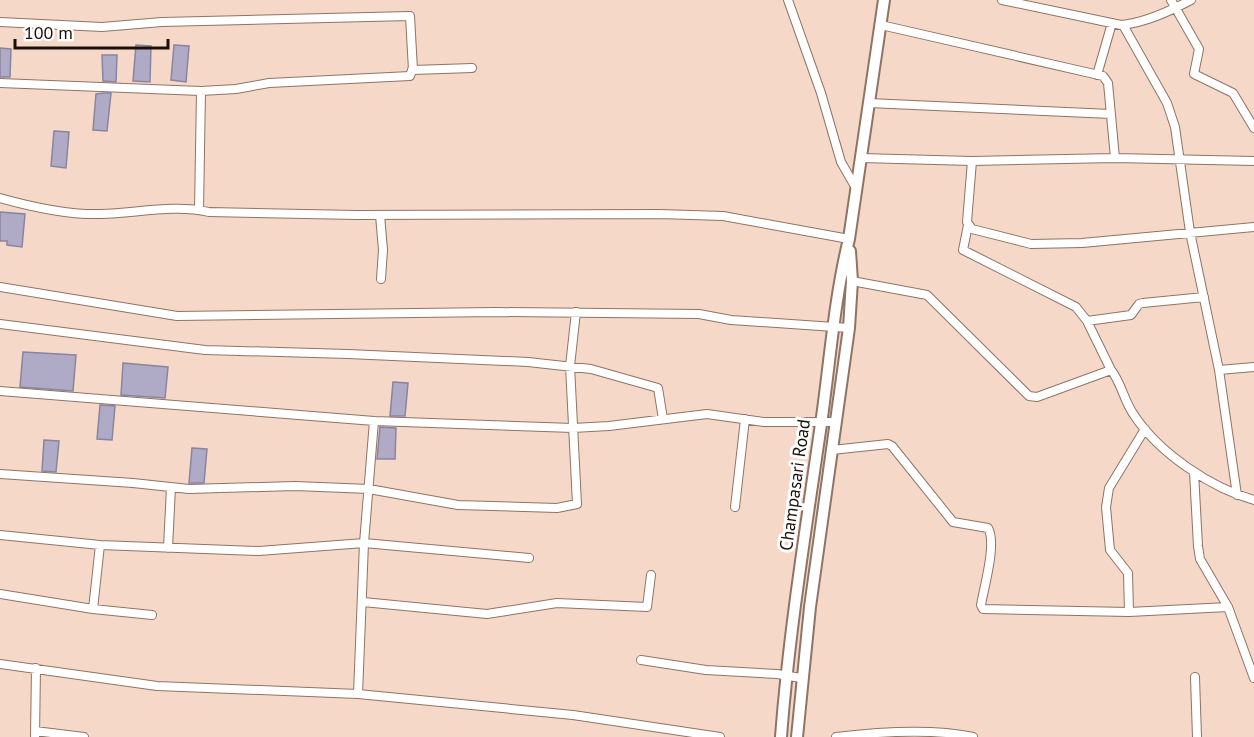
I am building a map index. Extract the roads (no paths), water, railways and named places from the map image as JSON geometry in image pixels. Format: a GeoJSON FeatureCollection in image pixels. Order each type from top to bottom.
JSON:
{"type":"FeatureCollection","features":[{"type":"Feature","properties":{"kind":"main road","name":"Champasari Road"},"geometry":{"type":"LineString","coordinates":[[781,737],[786,675],[833,326],[857,190],[884,0]]}},
{"type":"Feature","properties":{"kind":"main road","name":"Champasari Road"},"geometry":{"type":"LineString","coordinates":[[797,737],[801,678],[849,328],[852,281],[849,239]]}},
{"type":"Feature","properties":{"kind":"street"},"geometry":{"type":"LineString","coordinates":[[788,0],[842,162],[857,190]]}},
{"type":"Feature","properties":{"kind":"street"},"geometry":{"type":"LineString","coordinates":[[1002,0],[1123,25],[1175,9],[1191,0]]}},
{"type":"Feature","properties":{"kind":"street"},"geometry":{"type":"LineString","coordinates":[[1171,0],[1199,49],[1194,74],[1233,93],[1254,128]]}},
{"type":"Feature","properties":{"kind":"street"},"geometry":{"type":"LineString","coordinates":[[0,22],[102,27],[162,22],[410,16],[413,68],[410,76],[269,82],[236,89],[201,91],[0,83]]}},
{"type":"Feature","properties":{"kind":"street"},"geometry":{"type":"LineString","coordinates":[[1098,75],[1112,23]]}},
{"type":"Feature","properties":{"kind":"street"},"geometry":{"type":"LineString","coordinates":[[1123,25],[1167,103],[1175,127],[1190,232],[1219,370],[1237,495]]}},
{"type":"Feature","properties":{"kind":"street"},"geometry":{"type":"LineString","coordinates":[[881,26],[1103,76],[1108,83],[1115,158]]}},
{"type":"Feature","properties":{"kind":"street"},"geometry":{"type":"LineString","coordinates":[[413,68],[413,70],[472,68]]}},
{"type":"Feature","properties":{"kind":"street"},"geometry":{"type":"LineString","coordinates":[[199,210],[201,91]]}},
{"type":"Feature","properties":{"kind":"street"},"geometry":{"type":"LineString","coordinates":[[869,103],[1111,114]]}},
{"type":"Feature","properties":{"kind":"street"},"geometry":{"type":"LineString","coordinates":[[861,158],[972,161],[1115,158],[1254,162]]}},
{"type":"Feature","properties":{"kind":"street"},"geometry":{"type":"LineString","coordinates":[[972,161],[968,225],[962,247],[964,251],[1076,307],[1088,321],[1133,415],[1145,429],[1160,445],[1194,472],[1237,495],[1254,500]]}},
{"type":"Feature","properties":{"kind":"street"},"geometry":{"type":"LineString","coordinates":[[0,198],[36,208],[99,214],[191,208],[209,212],[380,215],[659,214],[723,216],[849,239]]}},
{"type":"Feature","properties":{"kind":"street"},"geometry":{"type":"LineString","coordinates":[[380,215],[383,250],[381,279]]}},
{"type":"Feature","properties":{"kind":"street"},"geometry":{"type":"LineString","coordinates":[[968,225],[972,229],[1031,244],[1082,243],[1254,227]]}},
{"type":"Feature","properties":{"kind":"street"},"geometry":{"type":"LineString","coordinates":[[852,281],[927,296],[1024,394],[1029,396],[1037,397],[1110,370]]}},
{"type":"Feature","properties":{"kind":"street"},"geometry":{"type":"LineString","coordinates":[[0,287],[177,316],[496,312],[699,314],[731,320],[849,328]]}},
{"type":"Feature","properties":{"kind":"street"},"geometry":{"type":"LineString","coordinates":[[1088,321],[1131,315],[1140,303],[1204,297]]}},
{"type":"Feature","properties":{"kind":"street"},"geometry":{"type":"LineString","coordinates":[[0,474],[189,489],[295,486],[369,489],[458,505],[557,508],[577,504],[570,366],[576,312]]}},
{"type":"Feature","properties":{"kind":"street"},"geometry":{"type":"LineString","coordinates":[[0,324],[205,350],[528,362],[591,369],[658,388],[663,419]]}},
{"type":"Feature","properties":{"kind":"street"},"geometry":{"type":"LineString","coordinates":[[1219,370],[1254,367]]}},
{"type":"Feature","properties":{"kind":"street"},"geometry":{"type":"LineString","coordinates":[[0,391],[374,421],[573,428],[707,414],[764,422],[835,422]]}},
{"type":"Feature","properties":{"kind":"street"},"geometry":{"type":"LineString","coordinates":[[735,507],[745,419]]}},
{"type":"Feature","properties":{"kind":"street"},"geometry":{"type":"LineString","coordinates":[[358,694],[364,543],[374,421]]}},
{"type":"Feature","properties":{"kind":"street"},"geometry":{"type":"LineString","coordinates":[[1129,612],[1128,573],[1110,550],[1106,507],[1109,488],[1145,429]]}},
{"type":"Feature","properties":{"kind":"street"},"geometry":{"type":"LineString","coordinates":[[832,450],[888,444],[953,522],[988,528],[991,534],[991,546],[981,605],[983,609],[1129,612],[1228,607]]}},
{"type":"Feature","properties":{"kind":"street"},"geometry":{"type":"LineString","coordinates":[[1194,472],[1200,559],[1228,607],[1254,678]]}},
{"type":"Feature","properties":{"kind":"street"},"geometry":{"type":"LineString","coordinates":[[168,548],[171,487]]}},
{"type":"Feature","properties":{"kind":"street"},"geometry":{"type":"LineString","coordinates":[[0,535],[100,545],[259,551],[364,543],[529,558]]}},
{"type":"Feature","properties":{"kind":"street"},"geometry":{"type":"LineString","coordinates":[[93,609],[100,545]]}},
{"type":"Feature","properties":{"kind":"street"},"geometry":{"type":"LineString","coordinates":[[363,602],[487,614],[557,603],[647,608],[651,575]]}},
{"type":"Feature","properties":{"kind":"street"},"geometry":{"type":"LineString","coordinates":[[0,594],[93,609],[152,615]]}},
{"type":"Feature","properties":{"kind":"street"},"geometry":{"type":"LineString","coordinates":[[641,660],[706,670],[801,678]]}},
{"type":"Feature","properties":{"kind":"street"},"geometry":{"type":"LineString","coordinates":[[0,664],[157,686],[358,694],[573,715],[720,737]]}},
{"type":"Feature","properties":{"kind":"street"},"geometry":{"type":"LineString","coordinates":[[36,668],[35,734],[84,737]]}},
{"type":"Feature","properties":{"kind":"street"},"geometry":{"type":"LineString","coordinates":[[1195,677],[1197,737]]}},
{"type":"Feature","properties":{"kind":"street"},"geometry":{"type":"LineString","coordinates":[[836,737],[868,733],[973,737]]}}]}
